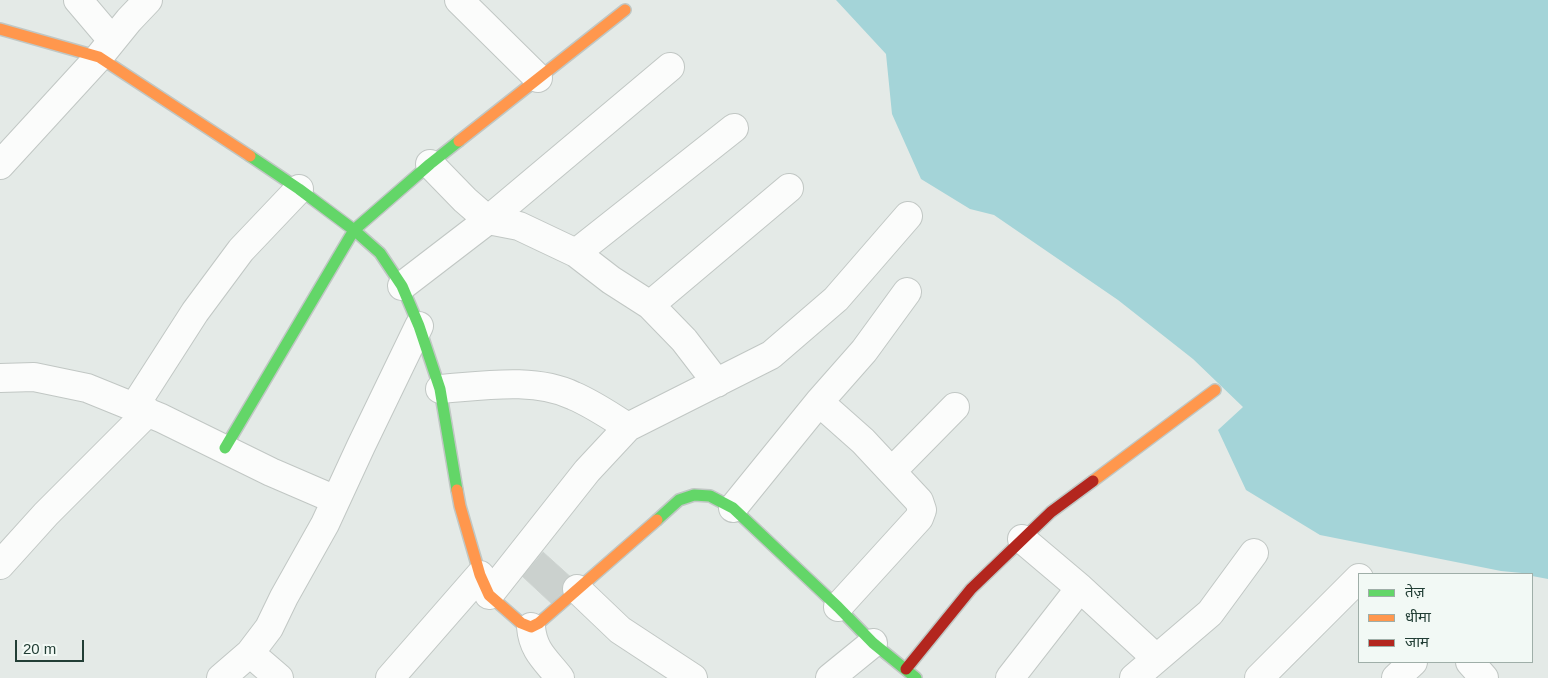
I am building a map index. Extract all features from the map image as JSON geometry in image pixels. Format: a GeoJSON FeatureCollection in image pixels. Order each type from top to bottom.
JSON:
{"type":"FeatureCollection","features":[{"type":"Feature","properties":{"kind":"street"},"geometry":{"type":"LineString","coordinates":[[78,0],[105,49],[119,69],[299,189],[354,230],[380,253],[402,286],[419,326],[440,389],[460,506],[484,585],[521,623],[531,627],[539,623],[679,500],[694,495],[710,496],[733,508],[838,607],[873,643],[916,678]]}},
{"type":"Feature","properties":{"kind":"street"},"geometry":{"type":"LineString","coordinates":[[0,165],[148,0]]}},
{"type":"Feature","properties":{"kind":"street"},"geometry":{"type":"LineString","coordinates":[[459,0],[538,78]]}},
{"type":"Feature","properties":{"kind":"street"},"geometry":{"type":"LineString","coordinates":[[224,448],[354,230],[430,164],[624,10]]}},
{"type":"Feature","properties":{"kind":"street"},"geometry":{"type":"LineString","coordinates":[[0,29],[105,49]]}},
{"type":"Feature","properties":{"kind":"street"},"geometry":{"type":"LineString","coordinates":[[402,286],[488,220],[670,67]]}},
{"type":"Feature","properties":{"kind":"street"},"geometry":{"type":"LineString","coordinates":[[576,253],[734,128]]}},
{"type":"Feature","properties":{"kind":"street"},"geometry":{"type":"LineString","coordinates":[[430,164],[488,220],[519,226],[576,253],[610,280],[650,305],[684,340],[717,383]]}},
{"type":"Feature","properties":{"kind":"street"},"geometry":{"type":"LineString","coordinates":[[650,305],[789,188]]}},
{"type":"Feature","properties":{"kind":"street"},"geometry":{"type":"LineString","coordinates":[[0,564],[141,410],[195,312],[241,250],[299,189]]}},
{"type":"Feature","properties":{"kind":"street"},"geometry":{"type":"LineString","coordinates":[[390,678],[484,585],[628,427],[771,355],[836,299],[908,216]]}},
{"type":"Feature","properties":{"kind":"street"},"geometry":{"type":"LineString","coordinates":[[733,508],[819,402],[864,351],[907,292]]}},
{"type":"Feature","properties":{"kind":"street"},"geometry":{"type":"LineString","coordinates":[[221,678],[250,653],[269,628],[325,524],[419,326]]}},
{"type":"Feature","properties":{"kind":"street"},"geometry":{"type":"LineString","coordinates":[[0,378],[34,378],[87,388],[141,410],[336,500]]}},
{"type":"Feature","properties":{"kind":"street"},"geometry":{"type":"LineString","coordinates":[[440,389],[542,385],[573,395],[628,427]]}},
{"type":"Feature","properties":{"kind":"street"},"geometry":{"type":"LineString","coordinates":[[906,669],[971,589],[1051,512],[1215,390]]}},
{"type":"Feature","properties":{"kind":"street"},"geometry":{"type":"LineString","coordinates":[[819,402],[863,441],[892,471],[919,501],[922,510],[919,518],[838,607]]}},
{"type":"Feature","properties":{"kind":"street"},"geometry":{"type":"LineString","coordinates":[[892,471],[955,406]]}},
{"type":"Feature","properties":{"kind":"street"},"geometry":{"type":"LineString","coordinates":[[1022,539],[1080,588],[1156,658]]}},
{"type":"Feature","properties":{"kind":"street"},"geometry":{"type":"LineString","coordinates":[[1134,678],[1210,613],[1254,553]]}},
{"type":"Feature","properties":{"kind":"street"},"geometry":{"type":"LineString","coordinates":[[1260,678],[1358,579]]}},
{"type":"Feature","properties":{"kind":"street"},"geometry":{"type":"LineString","coordinates":[[1010,678],[1080,588]]}},
{"type":"Feature","properties":{"kind":"street"},"geometry":{"type":"LineString","coordinates":[[578,589],[620,630],[693,678]]}},
{"type":"Feature","properties":{"kind":"street"},"geometry":{"type":"LineString","coordinates":[[531,627],[532,640],[536,649],[560,678]]}},
{"type":"Feature","properties":{"kind":"street"},"geometry":{"type":"LineString","coordinates":[[830,678],[873,643]]}},
{"type":"Feature","properties":{"kind":"street"},"geometry":{"type":"LineString","coordinates":[[250,653],[279,678]]}},
{"type":"Feature","properties":{"kind":"street"},"geometry":{"type":"LineString","coordinates":[[1396,678],[1412,663]]}},
{"type":"Feature","properties":{"kind":"street"},"geometry":{"type":"LineString","coordinates":[[1471,663],[1484,678]]}},
{"type":"Feature","properties":{"kind":"water"},"geometry":{"type":"Polygon","coordinates":[[[836,0],[1548,0],[1548,579],[1533,576],[1533,573],[1501,571],[1320,535],[1246,490],[1218,430],[1243,407],[1193,359],[1118,300],[994,215],[970,209],[921,179],[892,114],[886,54],[836,0]]]}},
{"type":"Feature","properties":{"kind":"building"},"geometry":{"type":"Polygon","coordinates":[[[543,552],[574,580],[552,604],[522,576],[543,552]]]}},
{"type":"Feature","properties":{"kind":"traffic: fast"},"geometry":{"type":"LineString","coordinates":[[225,448],[354,230],[459,141]]}},
{"type":"Feature","properties":{"kind":"traffic: fast"},"geometry":{"type":"LineString","coordinates":[[250,156],[299,189],[354,230],[380,253],[402,286],[419,326],[440,389],[457,490]]}},
{"type":"Feature","properties":{"kind":"traffic: fast"},"geometry":{"type":"LineString","coordinates":[[657,520],[679,500],[694,495],[710,496],[733,508],[838,607],[873,643],[916,678]]}},
{"type":"Feature","properties":{"kind":"traffic: slow"},"geometry":{"type":"LineString","coordinates":[[459,141],[625,10]]}},
{"type":"Feature","properties":{"kind":"traffic: slow"},"geometry":{"type":"LineString","coordinates":[[0,29],[99,57],[250,156]]}},
{"type":"Feature","properties":{"kind":"traffic: slow"},"geometry":{"type":"LineString","coordinates":[[1093,481],[1215,390]]}},
{"type":"Feature","properties":{"kind":"traffic: slow"},"geometry":{"type":"LineString","coordinates":[[457,490],[480,575],[489,595],[521,623],[531,627],[539,623],[657,520]]}},
{"type":"Feature","properties":{"kind":"traffic: jam"},"geometry":{"type":"LineString","coordinates":[[906,669],[971,589],[1051,512],[1093,481]]}}]}
